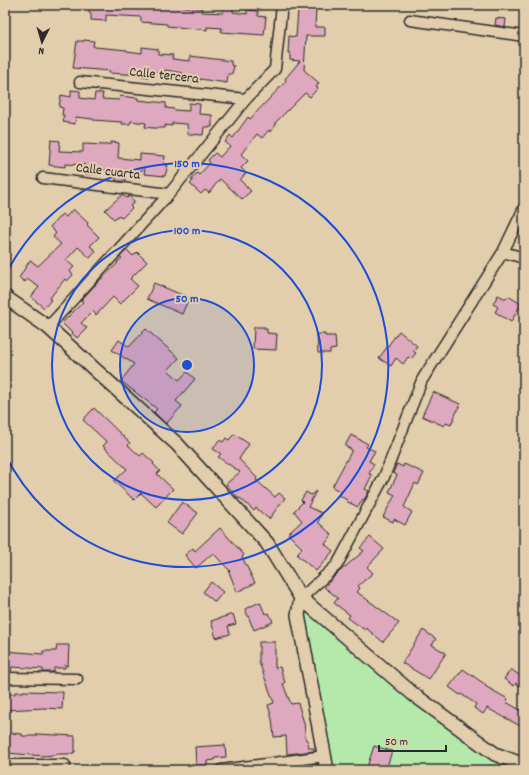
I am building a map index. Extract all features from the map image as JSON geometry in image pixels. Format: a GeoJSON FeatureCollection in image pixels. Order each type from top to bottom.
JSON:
{"type":"FeatureCollection","features":[{"type":"Feature","properties":{"kind":"street"},"geometry":{"type":"LineString","coordinates":[[48,328],[169,194],[246,99],[275,69],[282,5]]}},
{"type":"Feature","properties":{"kind":"street"},"geometry":{"type":"LineString","coordinates":[[410,20],[524,36]]}},
{"type":"Feature","properties":{"kind":"street","name":"Calle tercera"},"geometry":{"type":"LineString","coordinates":[[80,82],[246,99]]}},
{"type":"Feature","properties":{"kind":"street","name":"Calle cuarta"},"geometry":{"type":"LineString","coordinates":[[43,178],[169,194]]}},
{"type":"Feature","properties":{"kind":"street"},"geometry":{"type":"LineString","coordinates":[[327,770],[298,615],[301,598],[337,565],[384,477],[422,380],[503,252],[524,208]]}},
{"type":"Feature","properties":{"kind":"street"},"geometry":{"type":"LineString","coordinates":[[503,252],[524,258]]}},
{"type":"Feature","properties":{"kind":"street"},"geometry":{"type":"LineString","coordinates":[[5,297],[48,328],[177,444],[267,543],[301,598],[413,694],[495,754],[524,765]]}},
{"type":"Feature","properties":{"kind":"street"},"geometry":{"type":"LineString","coordinates":[[5,678],[77,679]]}},
{"type":"Feature","properties":{"kind":"street"},"geometry":{"type":"LineString","coordinates":[[221,770],[324,756]]}},
{"type":"Feature","properties":{"kind":"street"},"geometry":{"type":"LineString","coordinates":[[5,765],[65,765]]}},
{"type":"Feature","properties":{"kind":"green space"},"geometry":{"type":"Polygon","coordinates":[[[302,610],[313,617],[445,725],[499,763],[519,770],[334,770],[302,610]]]}},
{"type":"Feature","properties":{"kind":"building"},"geometry":{"type":"Polygon","coordinates":[[[89,5],[158,5],[202,8],[202,12],[223,13],[223,5],[233,6],[233,12],[247,14],[247,10],[258,11],[258,16],[266,17],[264,35],[221,32],[222,28],[207,27],[207,30],[167,26],[167,24],[141,22],[141,17],[106,15],[106,21],[91,20],[89,5]]]}},
{"type":"Feature","properties":{"kind":"building"},"geometry":{"type":"Polygon","coordinates":[[[302,7],[316,8],[315,27],[325,27],[325,36],[306,36],[304,70],[319,83],[316,87],[318,88],[310,97],[305,93],[275,123],[276,125],[270,132],[269,130],[262,138],[257,134],[241,154],[248,161],[241,168],[246,173],[240,180],[251,191],[242,199],[220,179],[209,193],[205,190],[201,194],[190,184],[193,181],[191,180],[197,173],[199,175],[210,163],[208,160],[215,153],[220,157],[230,146],[225,142],[230,135],[233,138],[248,117],[250,119],[286,81],[285,79],[300,61],[290,60],[290,53],[288,53],[289,36],[296,37],[298,10],[302,10],[302,7]]]}},
{"type":"Feature","properties":{"kind":"building"},"geometry":{"type":"Polygon","coordinates":[[[496,18],[506,19],[505,27],[495,25],[496,18]]]}},
{"type":"Feature","properties":{"kind":"building"},"geometry":{"type":"Polygon","coordinates":[[[77,41],[94,41],[93,46],[95,47],[142,53],[142,47],[158,49],[158,54],[173,55],[172,59],[190,61],[190,56],[231,61],[231,65],[234,66],[232,74],[228,74],[227,83],[200,79],[199,83],[192,82],[192,80],[182,79],[183,73],[165,70],[165,73],[149,71],[149,77],[109,73],[110,71],[73,68],[77,41]]]}},
{"type":"Feature","properties":{"kind":"building"},"geometry":{"type":"Polygon","coordinates":[[[71,90],[80,91],[80,98],[94,100],[95,93],[103,93],[102,99],[119,100],[120,96],[138,98],[138,100],[166,103],[166,108],[174,110],[189,111],[189,103],[200,104],[199,114],[212,115],[212,127],[204,127],[203,135],[188,134],[187,124],[172,123],[172,126],[165,125],[165,128],[153,128],[145,127],[146,123],[131,121],[130,124],[122,124],[122,122],[76,117],[75,124],[63,122],[63,108],[59,107],[61,95],[71,97],[71,90]]]}},
{"type":"Feature","properties":{"kind":"building"},"geometry":{"type":"Polygon","coordinates":[[[51,140],[60,141],[59,151],[83,152],[83,144],[104,145],[111,144],[111,142],[119,143],[118,158],[140,160],[140,154],[165,156],[164,165],[168,165],[165,176],[144,174],[145,168],[132,176],[125,169],[125,181],[116,181],[116,173],[108,173],[108,170],[95,169],[95,174],[84,174],[85,165],[65,164],[65,167],[49,165],[51,140]]]}},
{"type":"Feature","properties":{"kind":"building"},"geometry":{"type":"Polygon","coordinates":[[[122,195],[127,198],[129,196],[135,202],[130,206],[132,208],[122,218],[119,215],[114,219],[105,210],[122,195]]]}},
{"type":"Feature","properties":{"kind":"building"},"geometry":{"type":"Polygon","coordinates":[[[73,209],[88,223],[87,225],[99,237],[90,246],[96,251],[90,258],[78,247],[66,260],[74,267],[70,271],[73,275],[67,281],[65,279],[49,299],[51,300],[44,308],[31,297],[39,287],[27,279],[25,282],[19,278],[30,260],[38,266],[61,244],[53,237],[56,233],[50,227],[62,214],[66,217],[73,209]]]}},
{"type":"Feature","properties":{"kind":"building"},"geometry":{"type":"Polygon","coordinates":[[[127,250],[133,256],[137,252],[147,262],[130,279],[138,286],[120,304],[113,297],[96,315],[93,311],[81,323],[87,328],[77,338],[62,323],[83,302],[81,300],[118,263],[117,262],[122,258],[120,257],[127,250]]]}},
{"type":"Feature","properties":{"kind":"building"},"geometry":{"type":"Polygon","coordinates":[[[154,283],[189,298],[182,314],[147,299],[154,283]]]}},
{"type":"Feature","properties":{"kind":"building"},"geometry":{"type":"Polygon","coordinates":[[[498,295],[506,299],[508,296],[521,304],[511,322],[495,312],[498,307],[493,304],[498,295]]]}},
{"type":"Feature","properties":{"kind":"building"},"geometry":{"type":"Polygon","coordinates":[[[254,327],[265,327],[264,329],[267,329],[267,333],[277,334],[276,350],[253,349],[254,327]]]}},
{"type":"Feature","properties":{"kind":"building"},"geometry":{"type":"Polygon","coordinates":[[[146,329],[179,358],[168,370],[179,380],[187,372],[195,379],[176,401],[182,406],[166,424],[154,412],[157,409],[121,381],[134,364],[112,350],[119,340],[129,347],[146,329]]]}},
{"type":"Feature","properties":{"kind":"building"},"geometry":{"type":"Polygon","coordinates":[[[399,331],[417,346],[413,351],[416,353],[411,359],[408,357],[403,364],[396,358],[391,366],[379,358],[399,331]]]}},
{"type":"Feature","properties":{"kind":"building"},"geometry":{"type":"Polygon","coordinates":[[[317,334],[335,336],[336,349],[330,350],[330,353],[318,353],[317,334]]]}},
{"type":"Feature","properties":{"kind":"building"},"geometry":{"type":"Polygon","coordinates":[[[433,392],[460,404],[451,425],[446,423],[444,426],[422,416],[433,392]]]}},
{"type":"Feature","properties":{"kind":"building"},"geometry":{"type":"Polygon","coordinates":[[[94,408],[130,443],[128,445],[140,456],[143,453],[154,463],[153,464],[160,471],[157,474],[173,489],[156,507],[141,493],[134,500],[114,481],[127,469],[103,446],[107,442],[83,420],[94,408]]]}},
{"type":"Feature","properties":{"kind":"building"},"geometry":{"type":"Polygon","coordinates":[[[234,434],[249,444],[239,459],[257,478],[256,480],[275,497],[279,493],[285,498],[269,519],[256,508],[254,511],[240,498],[239,499],[226,484],[240,472],[218,457],[221,454],[213,449],[219,440],[223,442],[226,438],[229,440],[234,434]]]}},
{"type":"Feature","properties":{"kind":"building"},"geometry":{"type":"Polygon","coordinates":[[[351,435],[368,444],[366,447],[375,451],[369,461],[374,464],[369,474],[372,475],[365,489],[369,491],[358,507],[346,501],[347,500],[340,496],[341,492],[332,487],[352,450],[345,446],[351,435]]]}},
{"type":"Feature","properties":{"kind":"building"},"geometry":{"type":"Polygon","coordinates":[[[397,464],[403,467],[404,464],[424,473],[418,485],[415,483],[404,507],[412,512],[405,525],[394,519],[393,522],[383,517],[395,495],[389,492],[397,475],[393,473],[397,464]]]}},
{"type":"Feature","properties":{"kind":"building"},"geometry":{"type":"Polygon","coordinates":[[[316,491],[308,507],[322,513],[318,522],[332,535],[325,544],[333,551],[316,571],[297,555],[302,548],[288,534],[302,521],[294,511],[303,502],[301,500],[306,492],[311,495],[316,491]]]}},
{"type":"Feature","properties":{"kind":"building"},"geometry":{"type":"Polygon","coordinates":[[[182,502],[198,513],[182,534],[167,523],[182,502]]]}},
{"type":"Feature","properties":{"kind":"building"},"geometry":{"type":"Polygon","coordinates":[[[220,528],[244,555],[242,557],[255,583],[237,592],[229,572],[230,571],[213,553],[196,568],[185,555],[193,548],[195,551],[220,528]]]}},
{"type":"Feature","properties":{"kind":"building"},"geometry":{"type":"Polygon","coordinates":[[[370,537],[384,549],[367,567],[373,573],[358,586],[360,588],[357,592],[399,623],[383,642],[366,628],[365,630],[348,618],[350,615],[334,603],[338,598],[324,587],[364,551],[360,548],[370,537]]]}},
{"type":"Feature","properties":{"kind":"building"},"geometry":{"type":"Polygon","coordinates":[[[211,582],[223,592],[215,602],[203,592],[211,582]]]}},
{"type":"Feature","properties":{"kind":"building"},"geometry":{"type":"Polygon","coordinates":[[[260,602],[265,614],[269,613],[273,622],[254,630],[245,609],[260,602]]]}},
{"type":"Feature","properties":{"kind":"building"},"geometry":{"type":"Polygon","coordinates":[[[233,614],[236,624],[228,626],[230,634],[216,638],[211,621],[233,614]]]}},
{"type":"Feature","properties":{"kind":"building"},"geometry":{"type":"Polygon","coordinates":[[[423,630],[436,639],[432,645],[446,653],[429,679],[402,663],[423,630]]]}},
{"type":"Feature","properties":{"kind":"building"},"geometry":{"type":"Polygon","coordinates":[[[259,642],[275,642],[275,668],[280,667],[285,683],[283,684],[291,704],[298,703],[304,723],[306,740],[308,740],[309,748],[314,748],[314,751],[287,754],[286,736],[274,737],[272,719],[268,705],[274,703],[259,662],[259,642]]]}},
{"type":"Feature","properties":{"kind":"building"},"geometry":{"type":"Polygon","coordinates":[[[57,645],[69,645],[68,666],[65,665],[65,668],[54,668],[54,672],[43,672],[43,669],[12,667],[11,672],[5,672],[5,651],[43,654],[43,651],[56,651],[57,645]]]}},
{"type":"Feature","properties":{"kind":"building"},"geometry":{"type":"Polygon","coordinates":[[[463,669],[486,685],[485,686],[508,699],[506,702],[524,712],[524,728],[487,708],[483,714],[474,708],[476,704],[449,687],[463,669]]]}},
{"type":"Feature","properties":{"kind":"building"},"geometry":{"type":"Polygon","coordinates":[[[511,669],[524,679],[524,690],[516,683],[514,686],[504,679],[511,669]]]}},
{"type":"Feature","properties":{"kind":"building"},"geometry":{"type":"Polygon","coordinates":[[[15,692],[63,692],[62,709],[44,708],[5,710],[5,694],[15,694],[15,692]]]}},
{"type":"Feature","properties":{"kind":"building"},"geometry":{"type":"Polygon","coordinates":[[[10,733],[22,734],[22,736],[37,736],[37,734],[75,736],[75,752],[73,752],[73,754],[45,756],[5,753],[5,736],[10,736],[10,733]]]}},
{"type":"Feature","properties":{"kind":"building"},"geometry":{"type":"Polygon","coordinates":[[[225,745],[226,757],[215,758],[215,760],[207,761],[207,765],[196,765],[195,747],[225,745]]]}},
{"type":"Feature","properties":{"kind":"building"},"geometry":{"type":"Polygon","coordinates":[[[374,746],[392,751],[386,770],[366,770],[374,746]]]}},
{"type":"Feature","properties":{"kind":"building"},"geometry":{"type":"Polygon","coordinates":[[[317,764],[318,770],[296,770],[296,766],[317,764]]]}}]}
